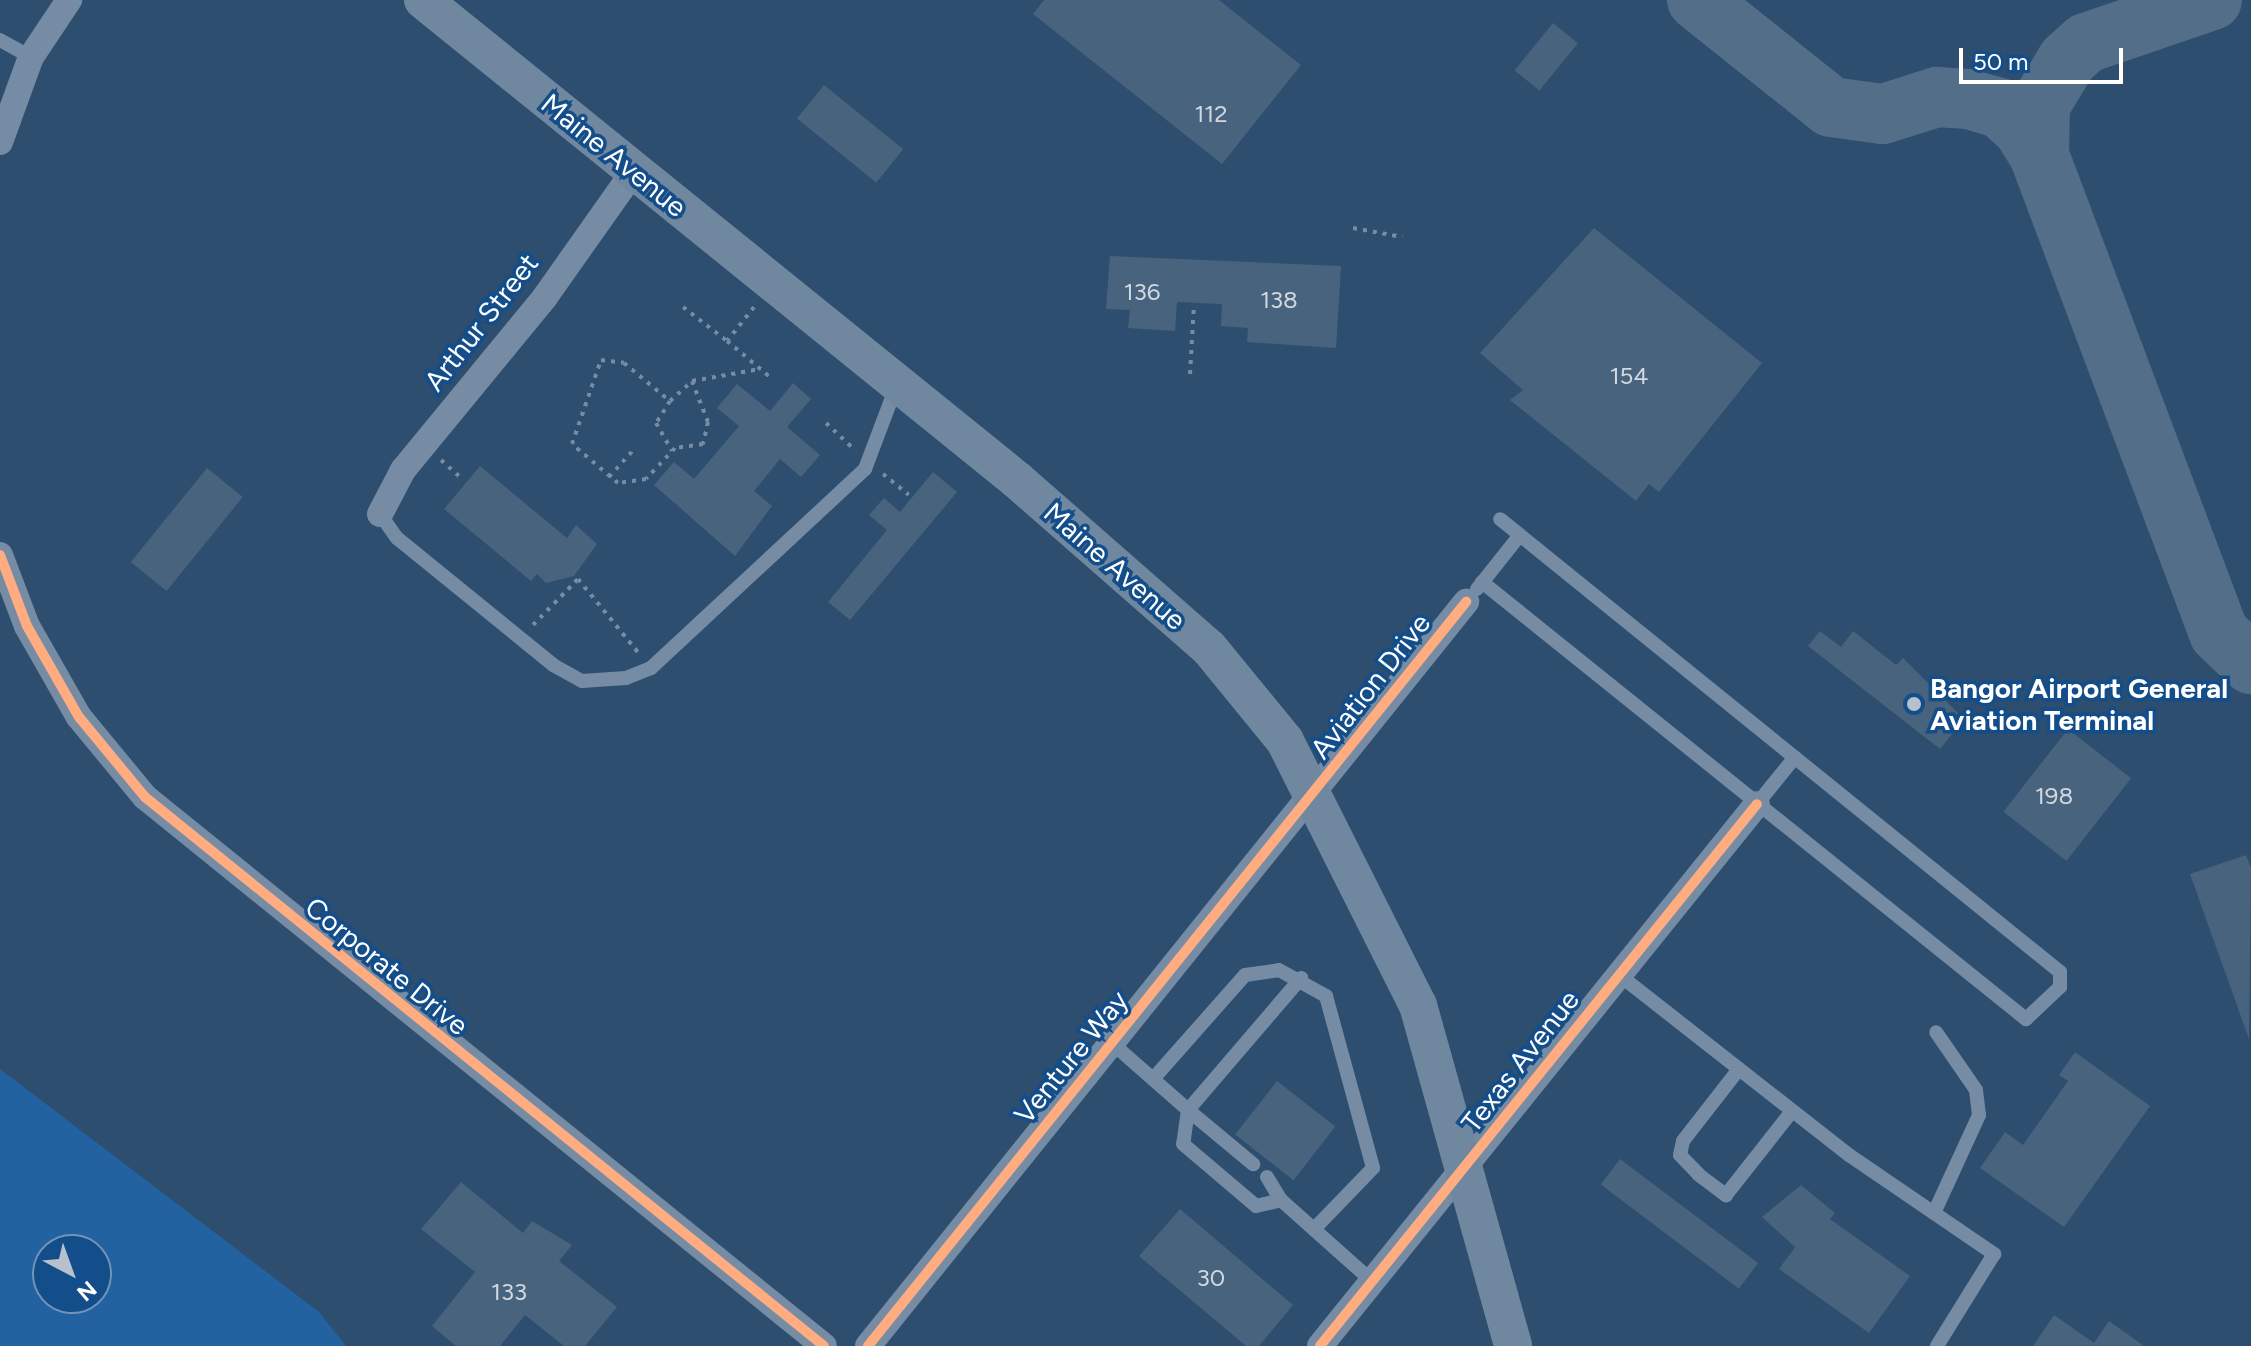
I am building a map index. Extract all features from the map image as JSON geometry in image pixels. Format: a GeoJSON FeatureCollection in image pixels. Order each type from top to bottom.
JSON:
{"type":"FeatureCollection","features":[{"type":"Feature","properties":{"kind":"main road","name":"Maine Avenue"},"geometry":{"type":"LineString","coordinates":[[423,0],[898,383],[1209,648],[1285,741],[1312,800],[1418,1005],[1467,1169],[1513,1346]]}},
{"type":"Feature","properties":{"kind":"street"},"geometry":{"type":"LineString","coordinates":[[0,142],[31,57],[69,0]]}},
{"type":"Feature","properties":{"kind":"street","name":"Arthur Street"},"geometry":{"type":"LineString","coordinates":[[380,514],[403,470],[545,297],[634,171]]}},
{"type":"Feature","properties":{"kind":"street","name":"Corporate Drive"},"geometry":{"type":"LineString","coordinates":[[0,555],[27,626],[79,717],[145,797],[824,1346]]}},
{"type":"Feature","properties":{"kind":"street","name":"Aviation Drive"},"geometry":{"type":"LineString","coordinates":[[1312,800],[1474,592]]}},
{"type":"Feature","properties":{"kind":"street","name":"Venture Way"},"geometry":{"type":"LineString","coordinates":[[868,1346],[1312,800]]}},
{"type":"Feature","properties":{"kind":"street","name":"Texas Avenue"},"geometry":{"type":"LineString","coordinates":[[1320,1346],[1467,1169],[1618,974],[1757,804]]}},
{"type":"Feature","properties":{"kind":"lane"},"geometry":{"type":"LineString","coordinates":[[0,40],[31,57]]}},
{"type":"Feature","properties":{"kind":"lane"},"geometry":{"type":"LineString","coordinates":[[380,514],[397,538],[520,638],[582,681],[651,668],[865,469],[898,383]]}},
{"type":"Feature","properties":{"kind":"lane"},"geometry":{"type":"LineString","coordinates":[[1500,519],[1520,535],[1795,757],[2060,972],[2060,987],[2026,1019],[1757,804],[1474,592],[1520,535]]}},
{"type":"Feature","properties":{"kind":"lane"},"geometry":{"type":"LineString","coordinates":[[1757,804],[1795,757]]}},
{"type":"Feature","properties":{"kind":"lane"},"geometry":{"type":"LineString","coordinates":[[1153,1079],[1245,975],[1279,970],[1301,978],[1326,996],[1339,1022],[1373,1168],[1314,1229]]}},
{"type":"Feature","properties":{"kind":"lane"},"geometry":{"type":"LineString","coordinates":[[1618,974],[1792,1111],[1994,1254],[1937,1346]]}},
{"type":"Feature","properties":{"kind":"lane"},"geometry":{"type":"LineString","coordinates":[[1281,1200],[1256,1206],[1183,1144],[1188,1110],[1301,978]]}},
{"type":"Feature","properties":{"kind":"lane"},"geometry":{"type":"LineString","coordinates":[[1934,1213],[1979,1115],[1976,1090],[1936,1032]]}},
{"type":"Feature","properties":{"kind":"lane"},"geometry":{"type":"LineString","coordinates":[[1113,1044],[1253,1164]]}},
{"type":"Feature","properties":{"kind":"lane"},"geometry":{"type":"LineString","coordinates":[[1739,1069],[1683,1141],[1680,1155],[1699,1175],[1726,1195],[1792,1111]]}},
{"type":"Feature","properties":{"kind":"lane"},"geometry":{"type":"LineString","coordinates":[[1267,1177],[1281,1200],[1373,1282]]}},
{"type":"Feature","properties":{"kind":"path"},"geometry":{"type":"LineString","coordinates":[[1353,228],[1402,237]]}},
{"type":"Feature","properties":{"kind":"path"},"geometry":{"type":"LineString","coordinates":[[727,341],[774,283]]}},
{"type":"Feature","properties":{"kind":"path"},"geometry":{"type":"LineString","coordinates":[[1190,374],[1194,305]]}},
{"type":"Feature","properties":{"kind":"path"},"geometry":{"type":"LineString","coordinates":[[683,307],[770,377]]}},
{"type":"Feature","properties":{"kind":"path"},"geometry":{"type":"LineString","coordinates":[[670,401],[624,363],[601,360],[593,369],[572,444],[609,477],[629,485],[646,479],[672,451],[703,444],[708,422],[692,381]]}},
{"type":"Feature","properties":{"kind":"path"},"geometry":{"type":"LineString","coordinates":[[672,451],[656,423],[670,401],[692,381],[760,369]]}},
{"type":"Feature","properties":{"kind":"path"},"geometry":{"type":"LineString","coordinates":[[609,477],[634,449]]}},
{"type":"Feature","properties":{"kind":"path"},"geometry":{"type":"LineString","coordinates":[[520,638],[578,579],[651,668]]}},
{"type":"Feature","properties":{"kind":"shaded area"},"geometry":{"type":"Polygon","coordinates":[[[0,1069],[319,1312],[346,1346],[0,1346],[0,1069]]]}},
{"type":"Feature","properties":{"kind":"building"},"geometry":{"type":"Polygon","coordinates":[[[1044,0],[1219,0],[1301,65],[1222,164],[1033,14],[1044,0]]]}},
{"type":"Feature","properties":{"kind":"building"},"geometry":{"type":"Polygon","coordinates":[[[1553,23],[1578,43],[1539,91],[1515,70],[1553,23]]]}},
{"type":"Feature","properties":{"kind":"building"},"geometry":{"type":"Polygon","coordinates":[[[824,85],[903,149],[876,183],[797,118],[824,85]]]}},
{"type":"Feature","properties":{"kind":"building"},"geometry":{"type":"Polygon","coordinates":[[[1594,228],[1762,363],[1659,492],[1649,484],[1636,501],[1510,400],[1523,390],[1480,353],[1594,228]]]}},
{"type":"Feature","properties":{"kind":"building"},"geometry":{"type":"Polygon","coordinates":[[[1110,256],[1341,266],[1336,348],[1247,342],[1248,328],[1221,326],[1222,304],[1177,302],[1175,331],[1128,328],[1130,310],[1106,309],[1110,256]]]}},
{"type":"Feature","properties":{"kind":"building"},"geometry":{"type":"Polygon","coordinates":[[[793,383],[811,399],[787,427],[820,455],[801,477],[780,459],[754,491],[772,506],[735,556],[654,485],[674,462],[694,479],[739,426],[717,408],[737,384],[770,411],[793,383]]]}},
{"type":"Feature","properties":{"kind":"building"},"geometry":{"type":"Polygon","coordinates":[[[480,466],[567,538],[576,525],[597,544],[574,576],[546,583],[537,574],[531,581],[444,509],[480,466]]]}},
{"type":"Feature","properties":{"kind":"building"},"geometry":{"type":"Polygon","coordinates":[[[207,468],[243,497],[167,591],[131,562],[207,468]]]}},
{"type":"Feature","properties":{"kind":"building"},"geometry":{"type":"Polygon","coordinates":[[[933,472],[957,492],[850,620],[828,602],[887,530],[869,515],[884,498],[900,512],[933,472]]]}},
{"type":"Feature","properties":{"kind":"building","name":"Bangor Airport General Aviation Terminal"},"geometry":{"type":"Polygon","coordinates":[[[1820,631],[1841,647],[1853,631],[1896,665],[1903,658],[1964,719],[1940,749],[1808,646],[1820,631]]]}},
{"type":"Feature","properties":{"kind":"building"},"geometry":{"type":"Polygon","coordinates":[[[2068,729],[2131,778],[2066,861],[2003,812],[2068,729]]]}},
{"type":"Feature","properties":{"kind":"building"},"geometry":{"type":"Polygon","coordinates":[[[2246,855],[2251,868],[2249,1039],[2190,874],[2246,855]]]}},
{"type":"Feature","properties":{"kind":"building"},"geometry":{"type":"Polygon","coordinates":[[[2075,1052],[2150,1106],[2064,1227],[1980,1168],[2005,1132],[2023,1145],[2068,1081],[2059,1075],[2075,1052]]]}},
{"type":"Feature","properties":{"kind":"building"},"geometry":{"type":"Polygon","coordinates":[[[1277,1081],[1335,1127],[1293,1180],[1235,1135],[1277,1081]]]}},
{"type":"Feature","properties":{"kind":"building"},"geometry":{"type":"Polygon","coordinates":[[[1620,1159],[1758,1263],[1739,1289],[1601,1185],[1620,1159]]]}},
{"type":"Feature","properties":{"kind":"building"},"geometry":{"type":"Polygon","coordinates":[[[461,1182],[523,1233],[532,1221],[572,1245],[559,1261],[617,1307],[585,1346],[564,1346],[525,1315],[500,1346],[456,1346],[432,1326],[475,1272],[421,1229],[461,1182]]]}},
{"type":"Feature","properties":{"kind":"building"},"geometry":{"type":"Polygon","coordinates":[[[1801,1185],[1835,1213],[1830,1219],[1910,1276],[1869,1333],[1779,1269],[1795,1247],[1762,1217],[1801,1185]]]}},
{"type":"Feature","properties":{"kind":"building"},"geometry":{"type":"Polygon","coordinates":[[[1180,1209],[1293,1305],[1259,1346],[1246,1346],[1139,1256],[1180,1209]]]}},
{"type":"Feature","properties":{"kind":"building"},"geometry":{"type":"Polygon","coordinates":[[[2054,1315],[2094,1343],[2109,1321],[2144,1346],[2033,1346],[2054,1315]]]}},
{"type":"Feature","properties":{"kind":"taxiway"},"geometry":{"type":"LineString","coordinates":[[1697,0],[1831,107],[1883,114],[1937,97],[1968,99],[2000,108],[2023,129],[2039,155],[2219,633],[2251,664]]}},
{"type":"Feature","properties":{"kind":"taxiway"},"geometry":{"type":"LineString","coordinates":[[2039,155],[2040,105],[2067,60],[2086,43],[2212,0]]}},
{"type":"Feature","properties":{"kind":"cycle path"},"geometry":{"type":"LineString","coordinates":[[0,555],[27,626],[79,717],[145,797],[824,1346]]}},
{"type":"Feature","properties":{"kind":"cycle path"},"geometry":{"type":"LineString","coordinates":[[868,1346],[1466,602]]}},
{"type":"Feature","properties":{"kind":"cycle path"},"geometry":{"type":"LineString","coordinates":[[1320,1346],[1757,804]]}},
{"type":"Feature","properties":{"kind":"place","name":"Bangor Airport General Aviation Terminal"},"geometry":{"type":"Point","coordinates":[1914,704]}}]}
